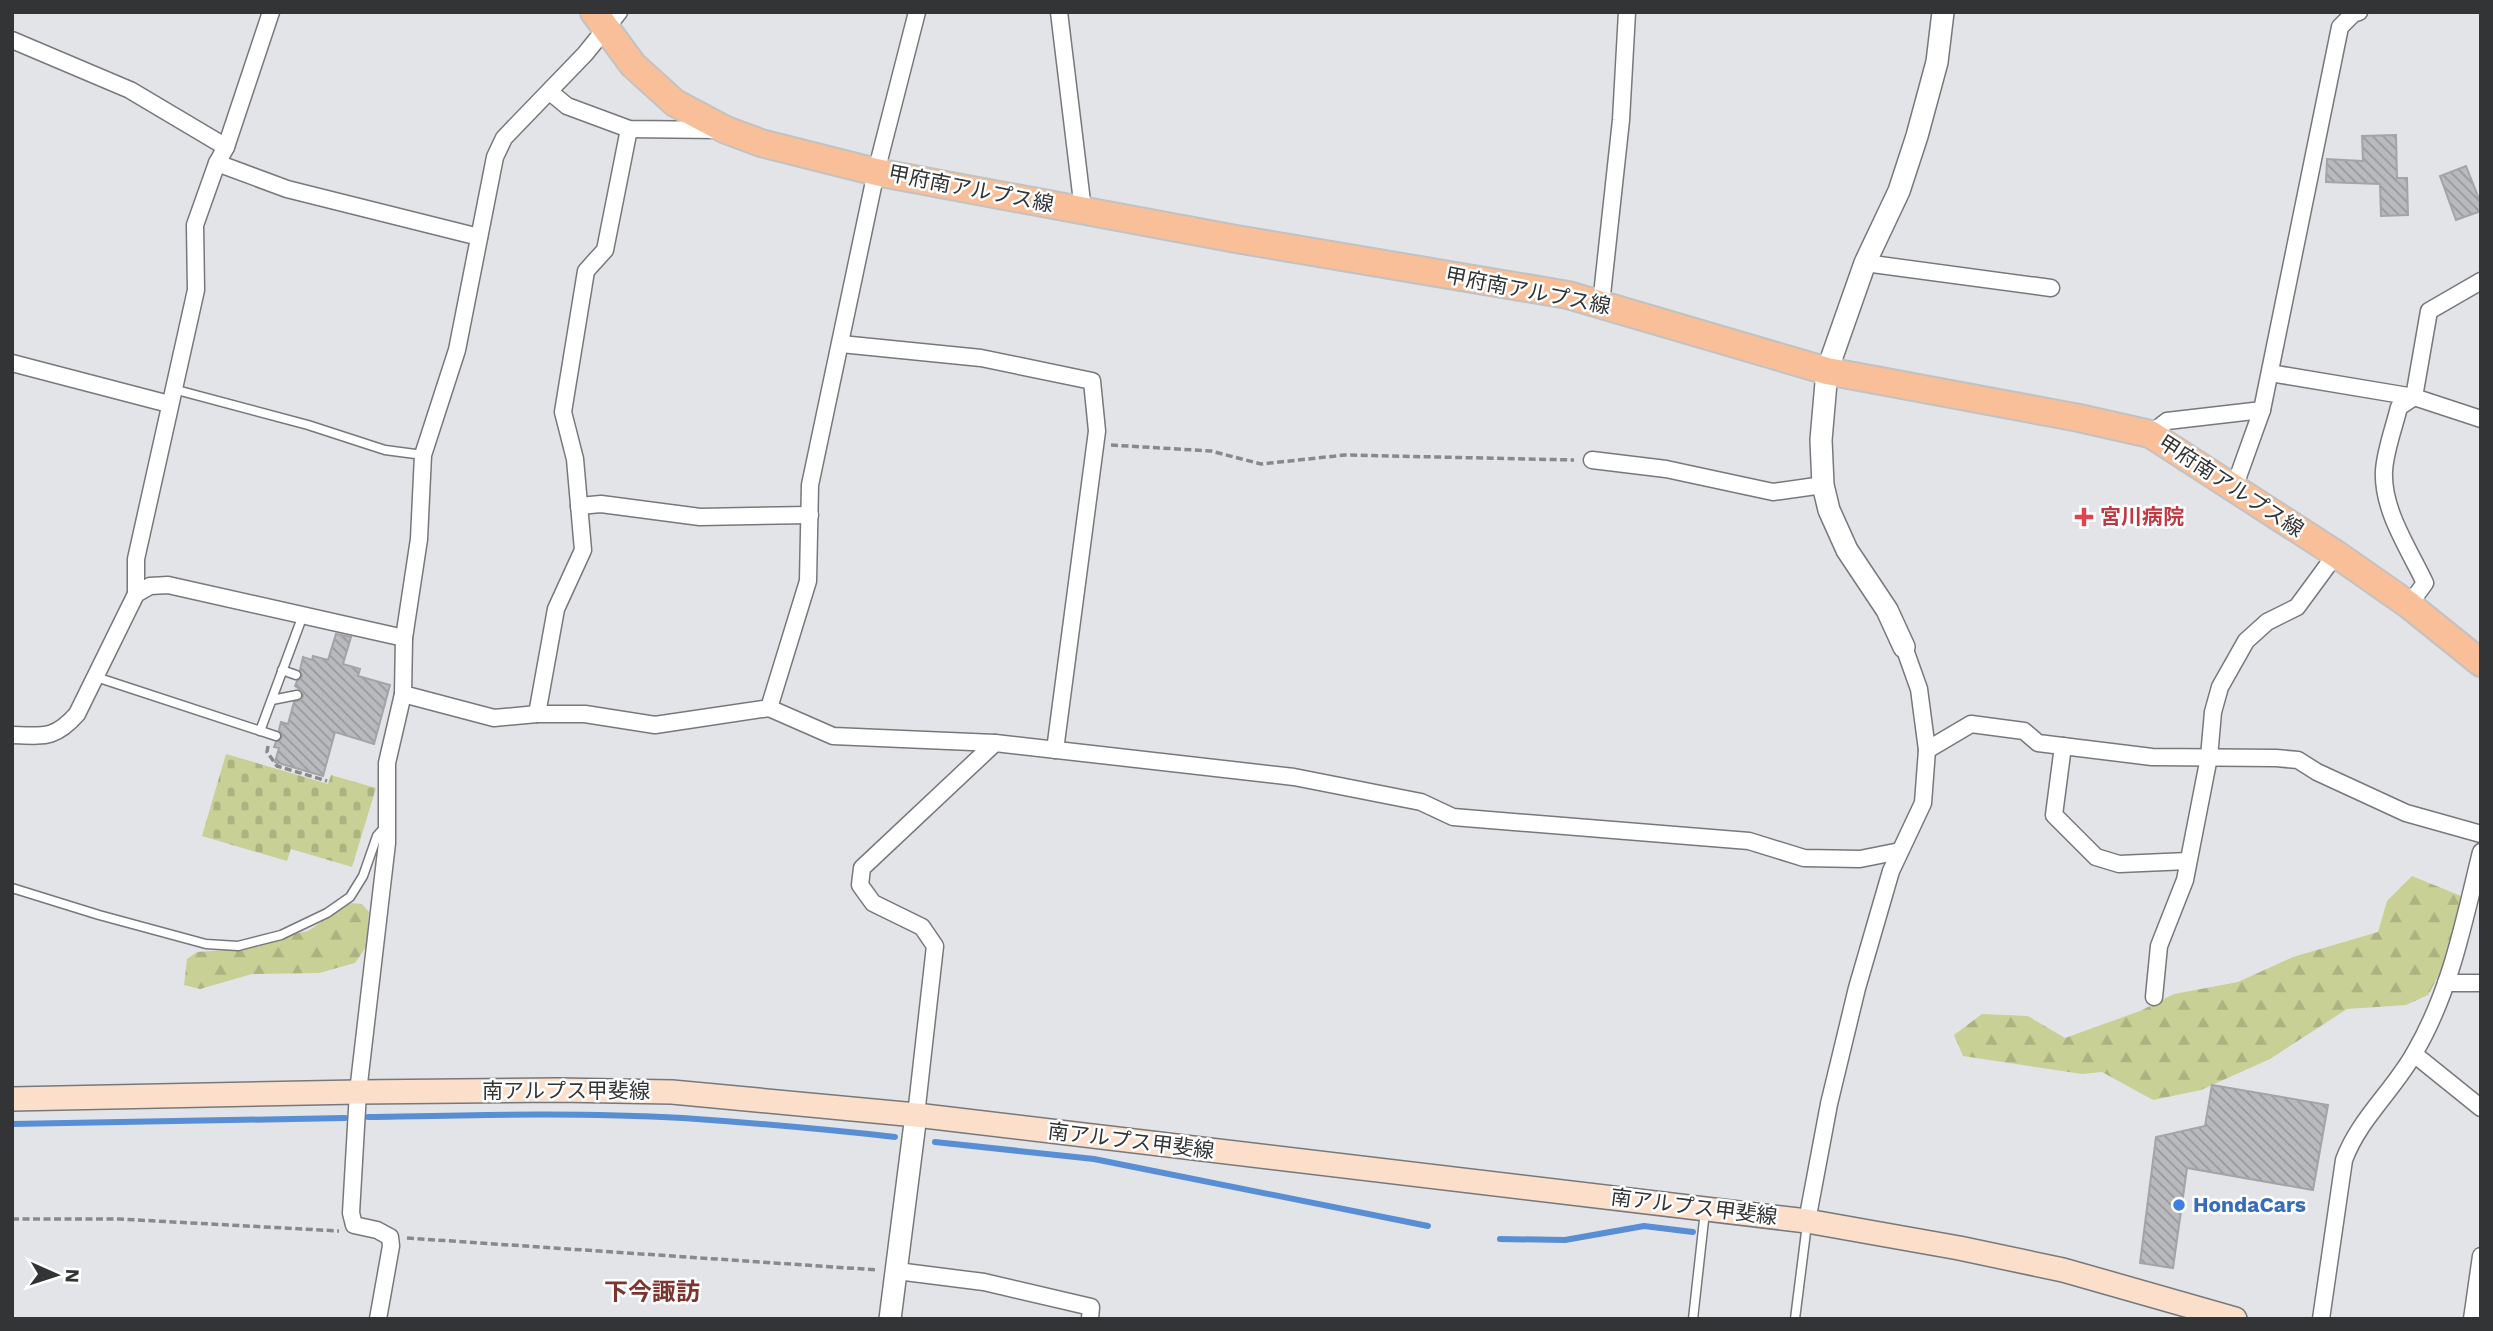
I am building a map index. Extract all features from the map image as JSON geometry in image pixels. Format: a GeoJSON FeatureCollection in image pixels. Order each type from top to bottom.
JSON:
{"type":"FeatureCollection","features":[{"type":"Feature","properties":{"kind":"main road","name":"甲府南アルプス線"},"geometry":{"type":"LineString","coordinates":[[606,18],[634,65],[675,103],[726,130],[761,143],[876,172],[1568,295],[1827,371],[2079,418],[2150,434],[2409,604],[2481,663]]}},
{"type":"Feature","properties":{"kind":"main road","name":"南アルプス甲斐線"},"geometry":{"type":"LineString","coordinates":[[12,1099],[358,1092],[672,1092],[916,1115],[1807,1221],[2063,1270],[2235,1319]]}},
{"type":"Feature","properties":{"kind":"street"},"geometry":{"type":"LineString","coordinates":[[12,735],[46,737],[64,729],[77,714],[136,594],[136,559],[196,290],[195,225],[217,163],[226,147],[271,12]]}},
{"type":"Feature","properties":{"kind":"street"},"geometry":{"type":"LineString","coordinates":[[769,708],[808,581],[810,485],[876,172],[917,12]]}},
{"type":"Feature","properties":{"kind":"street"},"geometry":{"type":"LineString","coordinates":[[1059,12],[1083,210]]}},
{"type":"Feature","properties":{"kind":"street"},"geometry":{"type":"LineString","coordinates":[[1601,304],[1620,120],[1627,12]]}},
{"type":"Feature","properties":{"kind":"street"},"geometry":{"type":"LineString","coordinates":[[1807,1221],[1829,1104],[1857,988],[1891,871],[1923,803],[1927,750],[1919,689],[1904,647],[1887,610],[1847,550],[1829,510],[1823,485],[1821,440],[1827,371],[1865,263],[1899,191],[1917,136],[1937,62],[1943,12]]}},
{"type":"Feature","properties":{"kind":"street"},"geometry":{"type":"LineString","coordinates":[[2234,488],[2262,410],[2340,27],[2353,13]]}},
{"type":"Feature","properties":{"kind":"street"},"geometry":{"type":"LineString","coordinates":[[378,1319],[391,1246],[390,1237],[377,1230],[354,1225],[351,1213],[358,1092],[387,843],[387,763],[403,694],[404,638],[419,539],[423,456],[457,350],[495,157],[504,138],[550,92],[606,18]]}},
{"type":"Feature","properties":{"kind":"street"},"geometry":{"type":"LineString","coordinates":[[12,40],[131,90],[226,147]]}},
{"type":"Feature","properties":{"kind":"street"},"geometry":{"type":"LineString","coordinates":[[550,92],[567,106],[629,130],[726,130]]}},
{"type":"Feature","properties":{"kind":"street"},"geometry":{"type":"LineString","coordinates":[[537,714],[556,609],[583,550],[575,459],[563,412],[586,271],[605,250],[629,130]]}},
{"type":"Feature","properties":{"kind":"street"},"geometry":{"type":"LineString","coordinates":[[217,163],[286,189],[479,237]]}},
{"type":"Feature","properties":{"kind":"street"},"geometry":{"type":"LineString","coordinates":[[1865,263],[2051,288]]}},
{"type":"Feature","properties":{"kind":"street"},"geometry":{"type":"LineString","coordinates":[[2409,604],[2425,583],[2395,521],[2385,488],[2384,469],[2399,408],[2414,397],[2429,311],[2481,281]]}},
{"type":"Feature","properties":{"kind":"street"},"geometry":{"type":"LineString","coordinates":[[841,344],[981,358],[1091,381],[1097,431],[1055,750]]}},
{"type":"Feature","properties":{"kind":"street"},"geometry":{"type":"LineString","coordinates":[[12,363],[171,396]]}},
{"type":"Feature","properties":{"kind":"street"},"geometry":{"type":"LineString","coordinates":[[2270,373],[2414,397],[2481,419]]}},
{"type":"Feature","properties":{"kind":"street"},"geometry":{"type":"LineString","coordinates":[[2150,434],[2167,422],[2262,410]]}},
{"type":"Feature","properties":{"kind":"street"},"geometry":{"type":"LineString","coordinates":[[1592,460],[1666,469],[1773,492],[1823,485]]}},
{"type":"Feature","properties":{"kind":"street"},"geometry":{"type":"LineString","coordinates":[[579,506],[601,504],[700,517],[810,515]]}},
{"type":"Feature","properties":{"kind":"street"},"geometry":{"type":"LineString","coordinates":[[2154,997],[2159,946],[2185,880],[2209,757],[2213,712],[2220,687],[2246,641],[2267,622],[2297,607],[2336,554]]}},
{"type":"Feature","properties":{"kind":"street"},"geometry":{"type":"LineString","coordinates":[[136,594],[150,586],[168,585],[404,638]]}},
{"type":"Feature","properties":{"kind":"street"},"geometry":{"type":"LineString","coordinates":[[403,694],[494,718],[537,714],[585,714],[655,725],[769,708],[833,736],[996,743],[1294,777],[1421,802],[1453,817],[1749,841],[1804,858],[1860,859],[1900,850]]}},
{"type":"Feature","properties":{"kind":"street"},"geometry":{"type":"LineString","coordinates":[[1927,750],[1972,724],[2024,731],[2038,743],[2152,757],[2298,760],[2317,772],[2406,813],[2481,834]]}},
{"type":"Feature","properties":{"kind":"street"},"geometry":{"type":"LineString","coordinates":[[890,1319],[935,946],[922,927],[873,903],[860,885],[862,868],[996,743]]}},
{"type":"Feature","properties":{"kind":"street"},"geometry":{"type":"LineString","coordinates":[[2063,746],[2054,815],[2096,857],[2119,864],[2188,861]]}},
{"type":"Feature","properties":{"kind":"street"},"geometry":{"type":"LineString","coordinates":[[2321,1319],[2344,1160],[2350,1142],[2414,1054],[2435,1015],[2456,957],[2481,852]]}},
{"type":"Feature","properties":{"kind":"street"},"geometry":{"type":"LineString","coordinates":[[2446,983],[2481,983]]}},
{"type":"Feature","properties":{"kind":"street"},"geometry":{"type":"LineString","coordinates":[[2414,1054],[2481,1108]]}},
{"type":"Feature","properties":{"kind":"street"},"geometry":{"type":"LineString","coordinates":[[2476,1310],[2481,1256]]}},
{"type":"Feature","properties":{"kind":"street"},"geometry":{"type":"LineString","coordinates":[[897,1271],[984,1282],[1091,1307],[1090,1319]]}},
{"type":"Feature","properties":{"kind":"lane"},"geometry":{"type":"LineString","coordinates":[[171,396],[307,425],[385,450],[423,456]]}},
{"type":"Feature","properties":{"kind":"lane"},"geometry":{"type":"LineString","coordinates":[[260,731],[303,615]]}},
{"type":"Feature","properties":{"kind":"lane"},"geometry":{"type":"LineString","coordinates":[[282,670],[296,675]]}},
{"type":"Feature","properties":{"kind":"lane"},"geometry":{"type":"LineString","coordinates":[[96,677],[274,735]]}},
{"type":"Feature","properties":{"kind":"lane"},"geometry":{"type":"LineString","coordinates":[[272,700],[297,695]]}},
{"type":"Feature","properties":{"kind":"lane"},"geometry":{"type":"LineString","coordinates":[[12,888],[206,944],[238,946],[281,935],[327,913],[350,897],[363,876],[377,836],[387,825]]}},
{"type":"Feature","properties":{"kind":"lane"},"geometry":{"type":"LineString","coordinates":[[1693,1319],[1706,1208]]}},
{"type":"Feature","properties":{"kind":"lane"},"geometry":{"type":"LineString","coordinates":[[1795,1319],[1807,1221]]}},
{"type":"Feature","properties":{"kind":"path"},"geometry":{"type":"LineString","coordinates":[[1095,444],[1211,451],[1261,464],[1345,455],[1592,460]]}},
{"type":"Feature","properties":{"kind":"path"},"geometry":{"type":"LineString","coordinates":[[274,735],[267,752],[277,766],[327,781]]}},
{"type":"Feature","properties":{"kind":"path"},"geometry":{"type":"LineString","coordinates":[[12,1219],[119,1219],[339,1231],[354,1225]]}},
{"type":"Feature","properties":{"kind":"path"},"geometry":{"type":"LineString","coordinates":[[390,1237],[897,1271]]}},
{"type":"Feature","properties":{"kind":"green space"},"geometry":{"type":"Polygon","coordinates":[[[226,754],[328,784],[331,775],[376,788],[352,867],[291,849],[287,861],[202,836],[226,754]]]}},
{"type":"Feature","properties":{"kind":"green space"},"geometry":{"type":"Polygon","coordinates":[[[2412,876],[2461,896],[2445,964],[2428,995],[2406,1005],[2347,1009],[2270,1059],[2201,1090],[2153,1100],[2102,1072],[2082,1074],[1963,1056],[1954,1035],[1982,1014],[2028,1016],[2065,1038],[2140,1011],[2174,994],[2238,982],[2293,957],[2378,932],[2387,901],[2412,876]]]}},
{"type":"Feature","properties":{"kind":"green space"},"geometry":{"type":"Polygon","coordinates":[[[350,903],[362,904],[369,912],[366,947],[355,963],[319,973],[252,974],[200,989],[184,985],[187,959],[197,952],[227,950],[308,931],[350,903]]]}},
{"type":"Feature","properties":{"kind":"building"},"geometry":{"type":"Polygon","coordinates":[[[2396,135],[2397,178],[2407,178],[2408,215],[2381,216],[2380,184],[2326,182],[2327,159],[2363,161],[2362,136],[2396,135]]]}},
{"type":"Feature","properties":{"kind":"building"},"geometry":{"type":"Polygon","coordinates":[[[2466,166],[2481,204],[2481,211],[2456,220],[2440,176],[2466,166]]]}},
{"type":"Feature","properties":{"kind":"building"},"geometry":{"type":"Polygon","coordinates":[[[336,634],[351,637],[343,664],[360,669],[358,676],[390,685],[374,744],[335,732],[323,776],[275,762],[279,748],[274,747],[282,737],[279,730],[281,722],[288,724],[294,702],[301,700],[303,696],[302,691],[295,686],[302,677],[300,670],[303,657],[312,660],[313,656],[328,660],[336,634]]]}},
{"type":"Feature","properties":{"kind":"building"},"geometry":{"type":"Polygon","coordinates":[[[2212,1085],[2328,1105],[2313,1190],[2187,1168],[2173,1268],[2140,1263],[2156,1137],[2205,1126],[2212,1085]]]}},
{"type":"Feature","properties":{"kind":"waterway"},"geometry":{"type":"LineString","coordinates":[[368,1117],[526,1114],[644,1116],[895,1137]]}},
{"type":"Feature","properties":{"kind":"waterway"},"geometry":{"type":"LineString","coordinates":[[12,1124],[345,1118]]}},
{"type":"Feature","properties":{"kind":"waterway"},"geometry":{"type":"LineString","coordinates":[[935,1142],[1094,1159],[1428,1226]]}},
{"type":"Feature","properties":{"kind":"waterway"},"geometry":{"type":"LineString","coordinates":[[1500,1239],[1565,1240],[1644,1226],[1693,1232]]}},
{"type":"Feature","properties":{"kind":"place","name":"宮川病院"},"geometry":{"type":"Point","coordinates":[2084,517]}},
{"type":"Feature","properties":{"kind":"place","name":"HondaCars"},"geometry":{"type":"Point","coordinates":[2179,1205]}},
{"type":"Feature","properties":{"kind":"district","name":"下今諏訪"},"geometry":{"type":"Point","coordinates":[652,1292]}}]}
